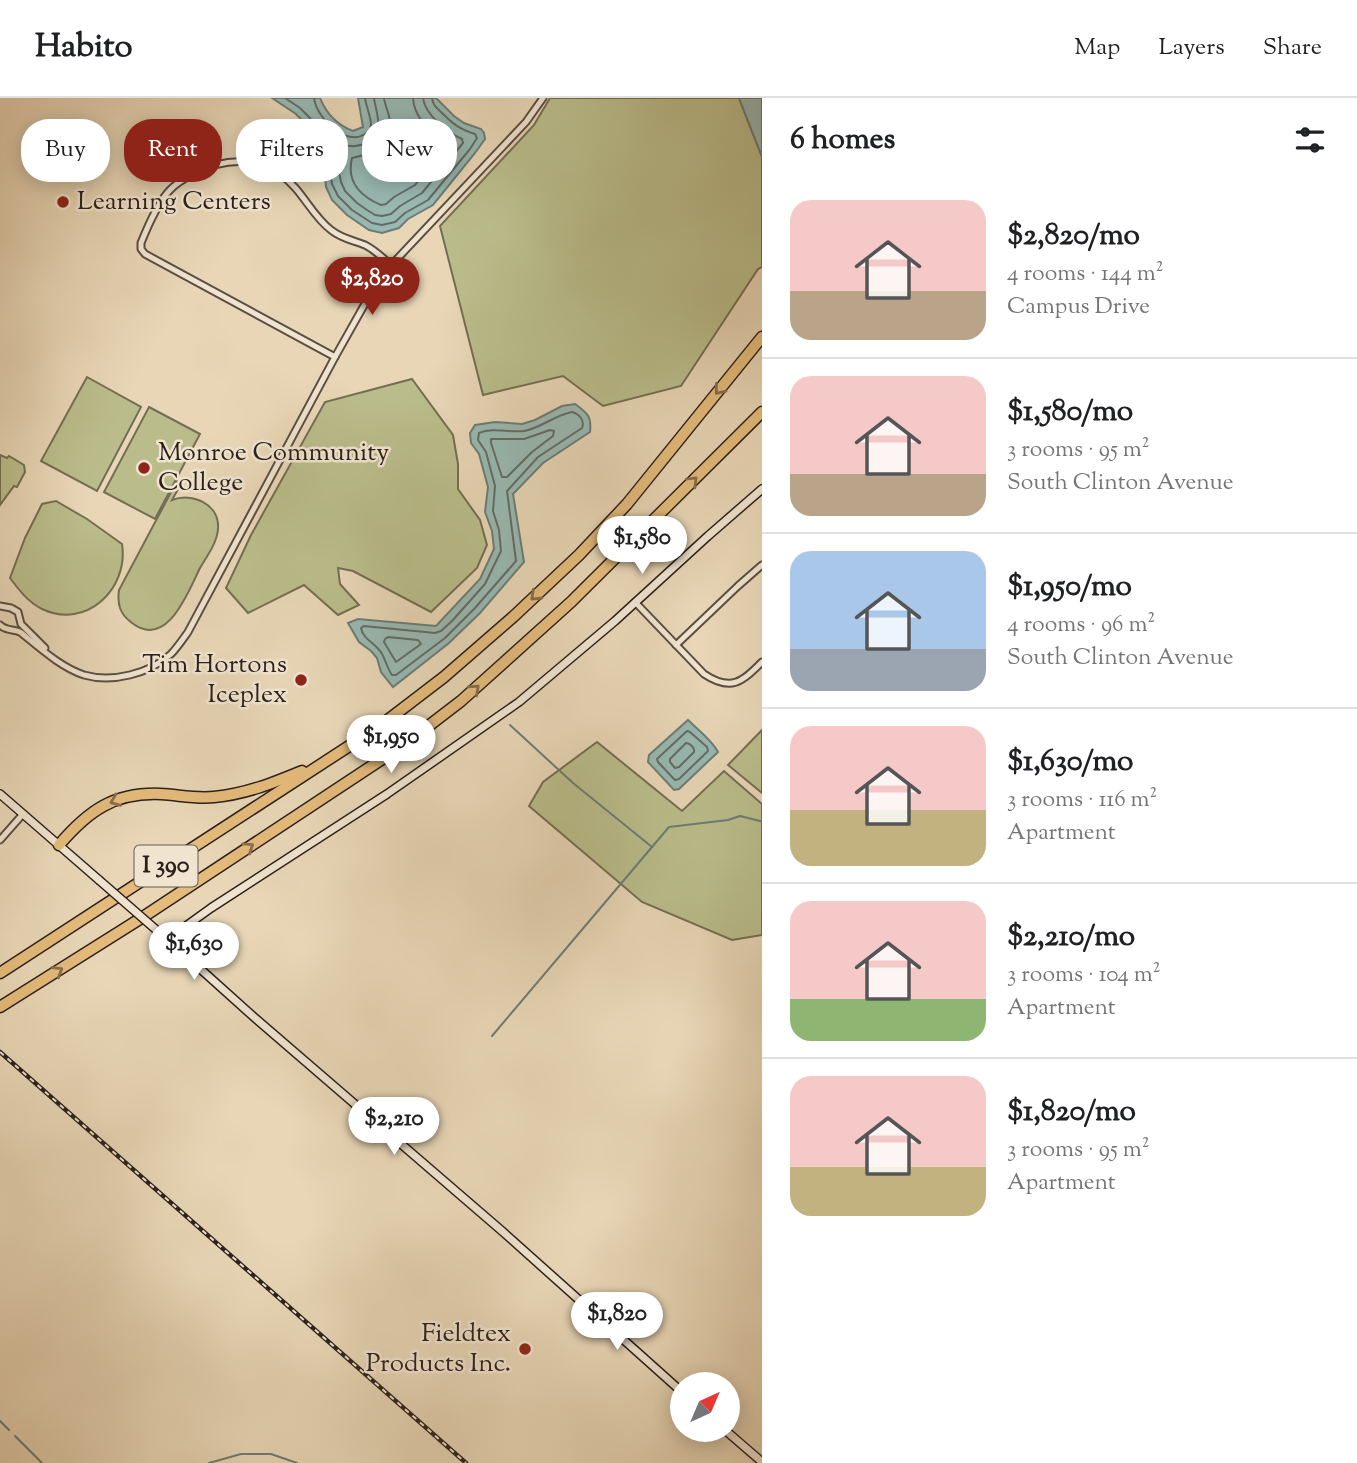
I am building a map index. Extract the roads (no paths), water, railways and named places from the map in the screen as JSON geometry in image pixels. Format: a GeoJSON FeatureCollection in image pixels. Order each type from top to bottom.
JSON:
{"type":"FeatureCollection","features":[{"type":"Feature","properties":{"kind":"highway","name":"I 390"},"geometry":{"type":"LineString","coordinates":[[0,973],[380,726],[444,677],[579,555],[627,504],[762,337]]}},
{"type":"Feature","properties":{"kind":"highway","name":"I 390"},"geometry":{"type":"LineString","coordinates":[[0,1007],[143,917],[405,744],[461,701],[571,602],[762,412]]}},
{"type":"Feature","properties":{"kind":"highway"},"geometry":{"type":"LineString","coordinates":[[59,845],[89,815],[115,799],[143,794],[194,798],[243,793],[331,758]]}},
{"type":"Feature","properties":{"kind":"street"},"geometry":{"type":"LineString","coordinates":[[0,625],[20,632],[66,666],[84,675],[131,675],[171,654],[188,632],[380,276],[526,122],[542,98]]}},
{"type":"Feature","properties":{"kind":"street"},"geometry":{"type":"LineString","coordinates":[[335,356],[148,257],[142,251],[142,239],[162,200],[177,183],[211,166],[225,162],[258,163],[288,180],[328,229],[374,250],[391,265]]}},
{"type":"Feature","properties":{"kind":"street"},"geometry":{"type":"LineString","coordinates":[[169,941],[232,893],[387,794],[519,702],[762,489]]}},
{"type":"Feature","properties":{"kind":"street"},"geometry":{"type":"LineString","coordinates":[[676,645],[762,565]]}},
{"type":"Feature","properties":{"kind":"street"},"geometry":{"type":"LineString","coordinates":[[635,602],[712,680],[729,684],[739,682],[762,662]]}},
{"type":"Feature","properties":{"kind":"street"},"geometry":{"type":"LineString","coordinates":[[0,613],[3,607],[18,611],[20,622],[30,634],[66,666]]}},
{"type":"Feature","properties":{"kind":"street"},"geometry":{"type":"LineString","coordinates":[[11,629],[16,628],[20,622]]}},
{"type":"Feature","properties":{"kind":"street"},"geometry":{"type":"LineString","coordinates":[[0,794],[328,1082],[498,1227],[670,1381]]}},
{"type":"Feature","properties":{"kind":"street"},"geometry":{"type":"LineString","coordinates":[[0,840],[23,814]]}},
{"type":"Feature","properties":{"kind":"street"},"geometry":{"type":"LineString","coordinates":[[739,1442],[762,1462]]}},
{"type":"Feature","properties":{"kind":"water"},"geometry":{"type":"Polygon","coordinates":[[[272,98],[320,98],[334,119],[301,119],[272,98]]]}},
{"type":"Feature","properties":{"kind":"water"},"geometry":{"type":"Polygon","coordinates":[[[358,98],[436,98],[454,116],[484,133],[485,139],[457,175],[457,119],[362,119],[362,121],[358,98]]]}},
{"type":"Feature","properties":{"kind":"water"},"geometry":{"type":"Polygon","coordinates":[[[739,98],[762,98],[762,157],[739,98]]]}},
{"type":"Feature","properties":{"kind":"water"},"geometry":{"type":"Polygon","coordinates":[[[362,127],[362,182],[452,182],[433,205],[408,219],[399,228],[382,233],[369,230],[347,215],[332,200],[325,182],[348,182],[348,128],[353,131],[362,127]]]}},
{"type":"Feature","properties":{"kind":"water"},"geometry":{"type":"Polygon","coordinates":[[[575,404],[588,415],[590,432],[543,463],[513,494],[524,562],[480,613],[449,643],[393,687],[381,672],[377,658],[359,642],[348,623],[358,619],[436,626],[480,579],[494,549],[492,531],[485,512],[488,487],[479,454],[471,443],[470,433],[475,425],[495,422],[522,424],[562,406],[575,404]]]}},
{"type":"Feature","properties":{"kind":"water"},"geometry":{"type":"Polygon","coordinates":[[[688,720],[709,739],[718,752],[679,789],[674,790],[648,762],[649,755],[688,720]]]}},
{"type":"Feature","properties":{"kind":"waterway"},"geometry":{"type":"LineString","coordinates":[[510,725],[573,783],[652,847],[669,827],[728,820],[740,816],[762,822]]}},
{"type":"Feature","properties":{"kind":"waterway"},"geometry":{"type":"LineString","coordinates":[[492,1036],[652,847]]}},
{"type":"Feature","properties":{"kind":"waterway"},"geometry":{"type":"LineString","coordinates":[[0,1421],[9,1430]]}},
{"type":"Feature","properties":{"kind":"waterway"},"geometry":{"type":"LineString","coordinates":[[15,1436],[42,1463]]}},
{"type":"Feature","properties":{"kind":"waterway"},"geometry":{"type":"LineString","coordinates":[[209,1463],[241,1454],[271,1454],[297,1463]]}},
{"type":"Feature","properties":{"kind":"railway"},"geometry":{"type":"LineString","coordinates":[[0,1052],[466,1463]]}},
{"type":"Feature","properties":{"kind":"place","name":"Learning Centers"},"geometry":{"type":"Point","coordinates":[63,202]}},
{"type":"Feature","properties":{"kind":"place","name":"Monroe Community College"},"geometry":{"type":"Point","coordinates":[144,468]}},
{"type":"Feature","properties":{"kind":"place","name":"Tim Hortons Iceplex"},"geometry":{"type":"Point","coordinates":[301,680]}},
{"type":"Feature","properties":{"kind":"place","name":"Fieldtex Products Inc."},"geometry":{"type":"Point","coordinates":[525,1349]}}]}
